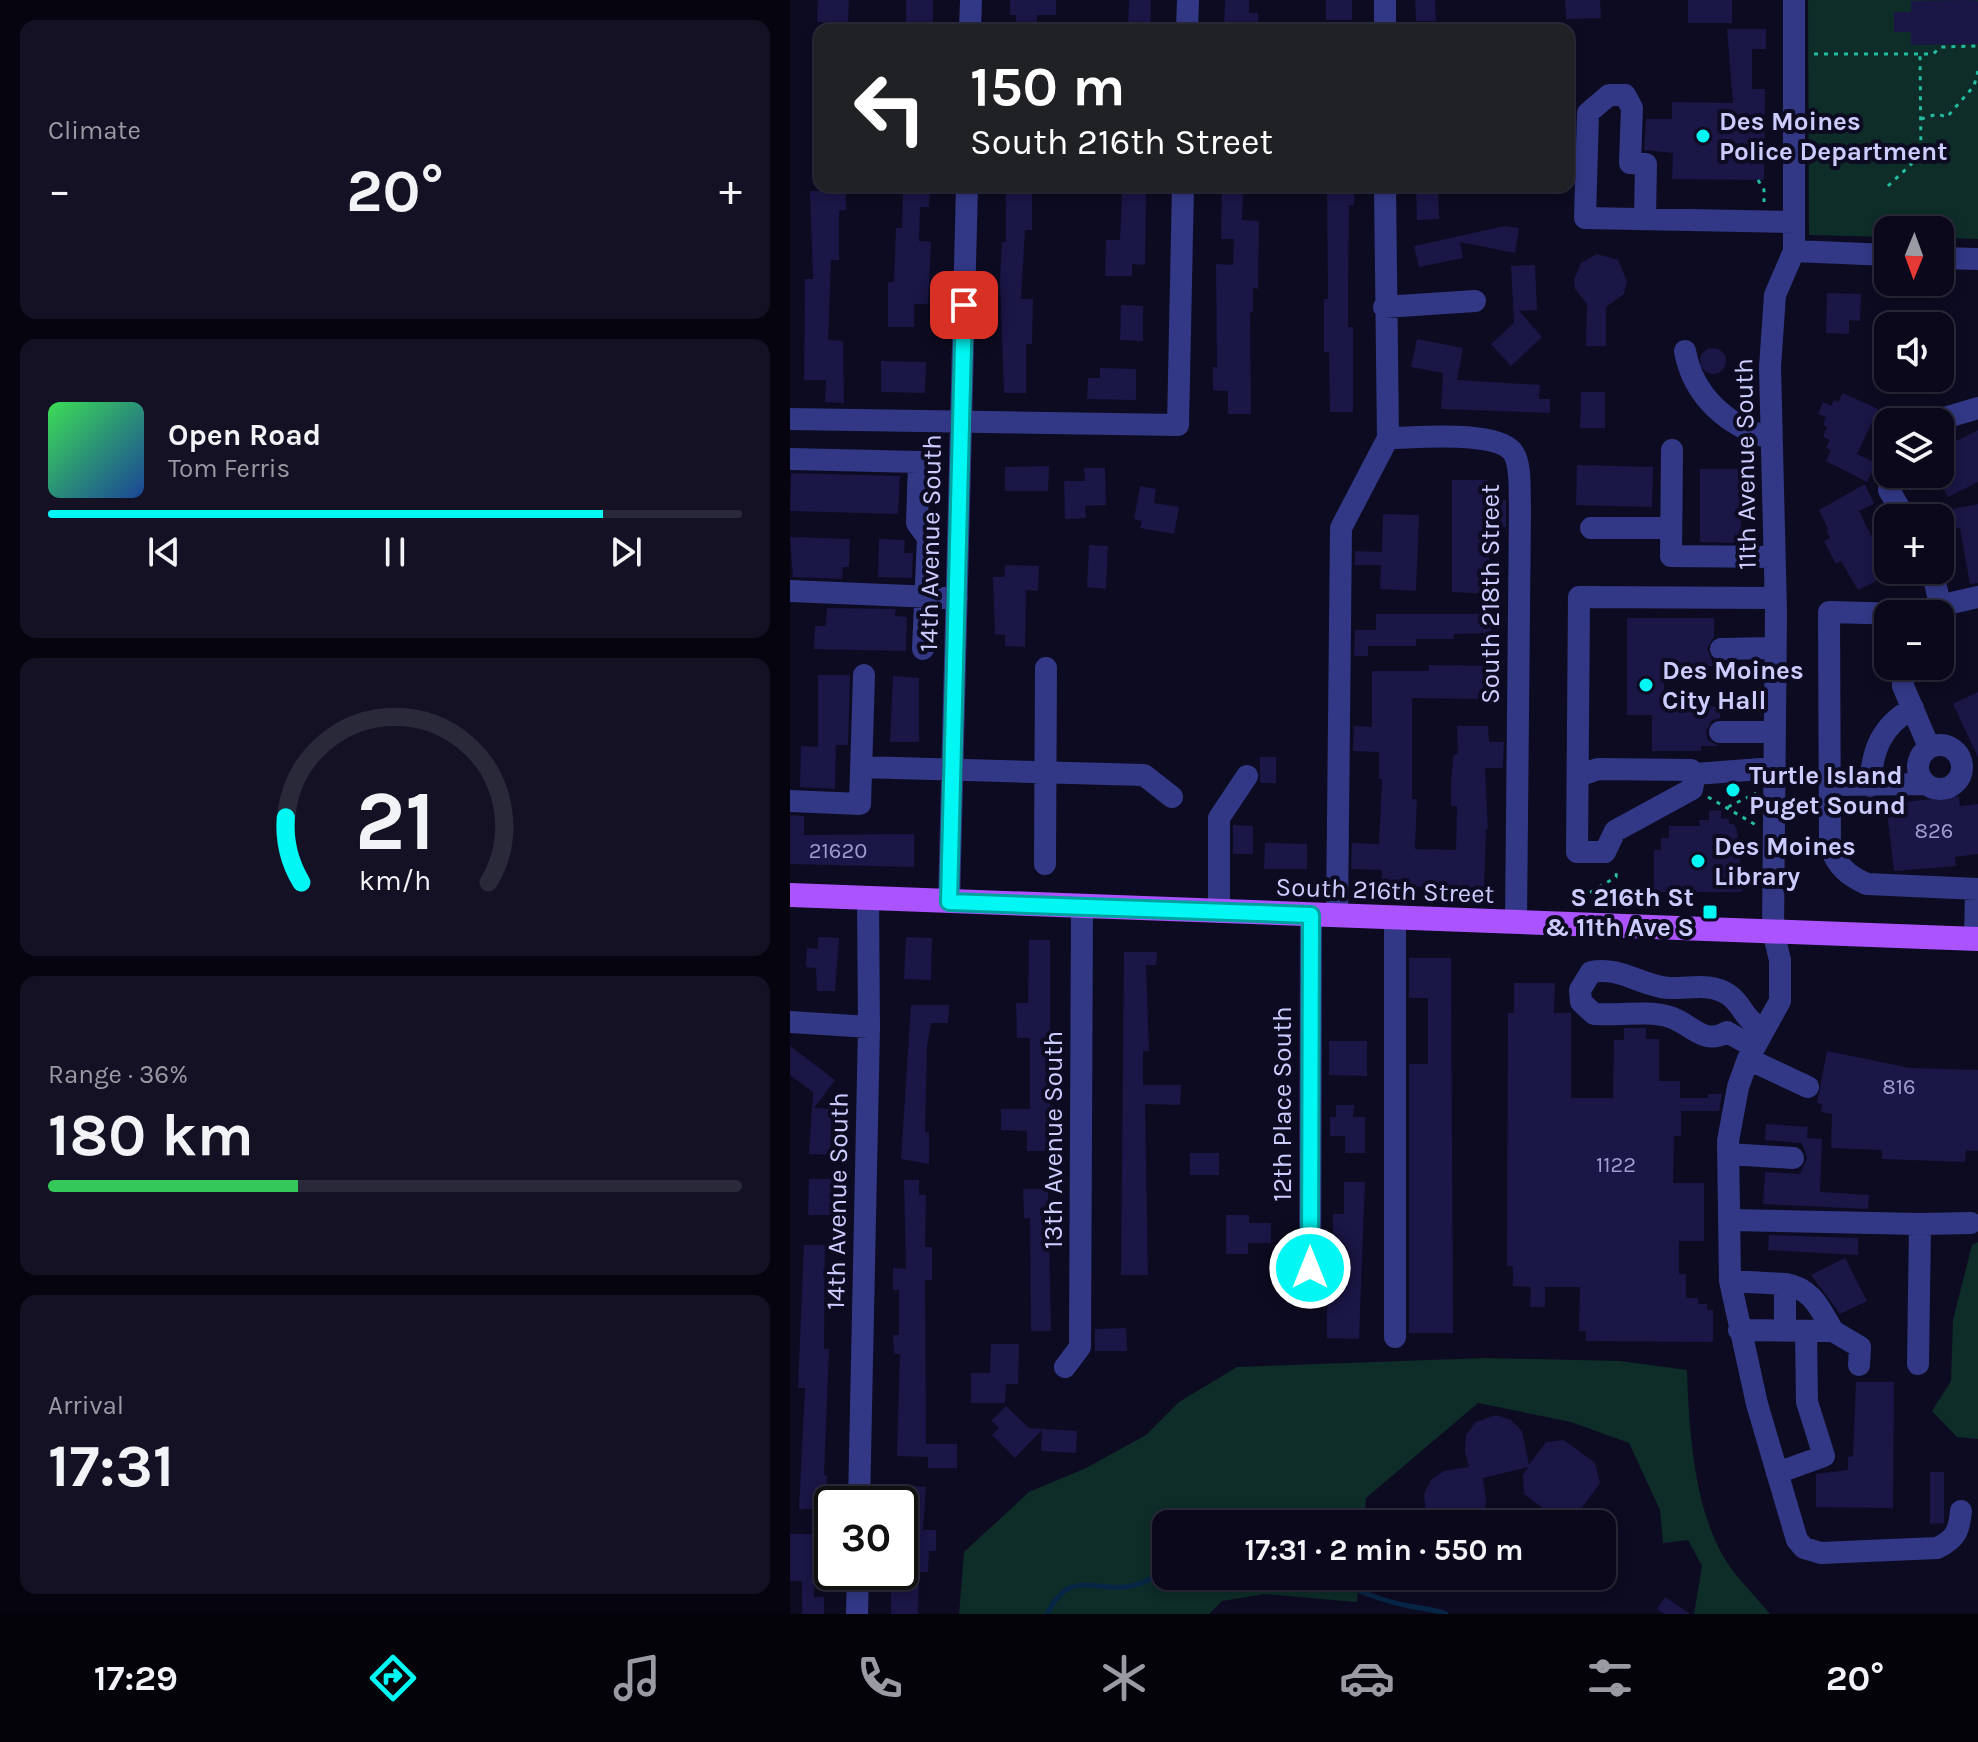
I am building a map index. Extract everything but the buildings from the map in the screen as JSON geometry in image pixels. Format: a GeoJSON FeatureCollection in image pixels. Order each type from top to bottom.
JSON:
{"type":"FeatureCollection","features":[{"type":"Feature","properties":{"kind":"main road","name":"South 216th Street"},"geometry":{"type":"LineString","coordinates":[[790,895],[1976,939]]}},
{"type":"Feature","properties":{"kind":"street"},"geometry":{"type":"LineString","coordinates":[[970,24],[971,0]]}},
{"type":"Feature","properties":{"kind":"street"},"geometry":{"type":"LineString","coordinates":[[1187,24],[1188,0]]}},
{"type":"Feature","properties":{"kind":"street"},"geometry":{"type":"LineString","coordinates":[[1385,0],[1385,24]]}},
{"type":"Feature","properties":{"kind":"street","name":"11th Avenue South"},"geometry":{"type":"LineString","coordinates":[[1794,0],[1794,251],[1775,295],[1770,367],[1775,598],[1773,931],[1780,960],[1780,1001],[1755,1045],[1738,1087],[1729,1154],[1730,1281],[1739,1330],[1749,1355],[1757,1404],[1797,1540],[1804,1548],[1821,1553],[1937,1548],[1952,1541],[1959,1530],[1961,1511]]}},
{"type":"Feature","properties":{"kind":"street"},"geometry":{"type":"LineString","coordinates":[[1645,219],[1646,164],[1630,163],[1632,108],[1625,95],[1609,95],[1588,113],[1585,218],[1794,222]]}},
{"type":"Feature","properties":{"kind":"street","name":"14th Avenue South"},"geometry":{"type":"LineString","coordinates":[[949,902],[967,192]]}},
{"type":"Feature","properties":{"kind":"street"},"geometry":{"type":"LineString","coordinates":[[790,419],[1178,425],[1183,192]]}},
{"type":"Feature","properties":{"kind":"street"},"geometry":{"type":"LineString","coordinates":[[1337,916],[1341,528],[1388,438],[1385,192]]}},
{"type":"Feature","properties":{"kind":"street"},"geometry":{"type":"LineString","coordinates":[[1794,251],[1874,254]]}},
{"type":"Feature","properties":{"kind":"street"},"geometry":{"type":"LineString","coordinates":[[1954,258],[1978,259]]}},
{"type":"Feature","properties":{"kind":"street"},"geometry":{"type":"LineString","coordinates":[[1384,307],[1475,301]]}},
{"type":"Feature","properties":{"kind":"street"},"geometry":{"type":"LineString","coordinates":[[1685,351],[1688,369],[1708,400],[1748,432],[1771,438]]}},
{"type":"Feature","properties":{"kind":"street"},"geometry":{"type":"LineString","coordinates":[[1954,415],[1978,408]]}},
{"type":"Feature","properties":{"kind":"street","name":"South 218th Street"},"geometry":{"type":"LineString","coordinates":[[1388,438],[1491,438],[1512,451],[1517,465],[1520,507],[1516,922]]}},
{"type":"Feature","properties":{"kind":"street"},"geometry":{"type":"LineString","coordinates":[[1672,450],[1671,556],[1774,557]]}},
{"type":"Feature","properties":{"kind":"street"},"geometry":{"type":"LineString","coordinates":[[790,459],[919,462],[917,523],[928,538],[923,649]]}},
{"type":"Feature","properties":{"kind":"street"},"geometry":{"type":"LineString","coordinates":[[1591,528],[1671,528]]}},
{"type":"Feature","properties":{"kind":"street"},"geometry":{"type":"LineString","coordinates":[[790,591],[957,598]]}},
{"type":"Feature","properties":{"kind":"street"},"geometry":{"type":"LineString","coordinates":[[1695,774],[1692,789],[1609,836],[1611,856],[1577,852],[1579,597],[1775,598]]}},
{"type":"Feature","properties":{"kind":"street"},"geometry":{"type":"LineString","coordinates":[[1954,601],[1978,597]]}},
{"type":"Feature","properties":{"kind":"street"},"geometry":{"type":"LineString","coordinates":[[1874,613],[1829,612],[1830,846],[1834,857],[1851,877],[1888,887],[1977,889],[1976,939]]}},
{"type":"Feature","properties":{"kind":"street"},"geometry":{"type":"LineString","coordinates":[[1721,649],[1775,648]]}},
{"type":"Feature","properties":{"kind":"street"},"geometry":{"type":"LineString","coordinates":[[1045,864],[1046,668]]}},
{"type":"Feature","properties":{"kind":"street"},"geometry":{"type":"LineString","coordinates":[[790,801],[860,804],[864,675]]}},
{"type":"Feature","properties":{"kind":"street"},"geometry":{"type":"LineString","coordinates":[[1903,680],[1929,747]]}},
{"type":"Feature","properties":{"kind":"street"},"geometry":{"type":"LineString","coordinates":[[1870,786],[1872,759],[1883,732],[1895,718],[1913,708]]}},
{"type":"Feature","properties":{"kind":"street"},"geometry":{"type":"LineString","coordinates":[[1720,732],[1774,732]]}},
{"type":"Feature","properties":{"kind":"street"},"geometry":{"type":"LineString","coordinates":[[1830,785],[1926,784],[1946,788],[1957,780],[1962,767],[1951,748],[1929,747]]}},
{"type":"Feature","properties":{"kind":"street"},"geometry":{"type":"LineString","coordinates":[[1926,784],[1918,765],[1929,747]]}},
{"type":"Feature","properties":{"kind":"street"},"geometry":{"type":"LineString","coordinates":[[861,767],[1144,775],[1172,797]]}},
{"type":"Feature","properties":{"kind":"street"},"geometry":{"type":"LineString","coordinates":[[1578,776],[1598,769],[1691,770],[1695,774],[1774,768]]}},
{"type":"Feature","properties":{"kind":"street"},"geometry":{"type":"LineString","coordinates":[[1219,912],[1219,818],[1247,776]]}},
{"type":"Feature","properties":{"kind":"street","name":"14th Avenue South"},"geometry":{"type":"LineString","coordinates":[[859,1486],[869,1027],[868,898]]}},
{"type":"Feature","properties":{"kind":"street","name":"13th Avenue South"},"geometry":{"type":"LineString","coordinates":[[1065,1367],[1080,1347],[1082,908]]}},
{"type":"Feature","properties":{"kind":"street","name":"12th Place South"},"geometry":{"type":"LineString","coordinates":[[1310,1293],[1311,915]]}},
{"type":"Feature","properties":{"kind":"street"},"geometry":{"type":"LineString","coordinates":[[1395,918],[1395,1337]]}},
{"type":"Feature","properties":{"kind":"street"},"geometry":{"type":"LineString","coordinates":[[1755,1045],[1747,1020],[1729,995],[1712,987],[1666,988],[1618,971],[1602,970],[1591,972],[1580,990],[1581,1002],[1594,1014],[1672,1018],[1700,1034],[1719,1037],[1727,1032],[1755,1045],[1808,1087]]}},
{"type":"Feature","properties":{"kind":"street"},"geometry":{"type":"LineString","coordinates":[[790,1022],[869,1027]]}},
{"type":"Feature","properties":{"kind":"street"},"geometry":{"type":"LineString","coordinates":[[1729,1154],[1793,1158]]}},
{"type":"Feature","properties":{"kind":"street"},"geometry":{"type":"LineString","coordinates":[[1730,1220],[1971,1223]]}},
{"type":"Feature","properties":{"kind":"street"},"geometry":{"type":"LineString","coordinates":[[1918,1364],[1920,1224]]}},
{"type":"Feature","properties":{"kind":"street"},"geometry":{"type":"LineString","coordinates":[[1730,1281],[1801,1287],[1814,1298],[1833,1331],[1860,1347],[1859,1365]]}},
{"type":"Feature","properties":{"kind":"street"},"geometry":{"type":"LineString","coordinates":[[1777,1473],[1824,1456],[1807,1402],[1785,1284]]}},
{"type":"Feature","properties":{"kind":"street"},"geometry":{"type":"LineString","coordinates":[[1739,1330],[1833,1331]]}},
{"type":"Feature","properties":{"kind":"street"},"geometry":{"type":"LineString","coordinates":[[857,1614],[858,1590]]}},
{"type":"Feature","properties":{"kind":"path"},"geometry":{"type":"LineString","coordinates":[[1794,54],[1933,54],[1941,47],[1978,46]]}},
{"type":"Feature","properties":{"kind":"path"},"geometry":{"type":"LineString","coordinates":[[1888,186],[1921,155],[1920,54]]}},
{"type":"Feature","properties":{"kind":"path"},"geometry":{"type":"LineString","coordinates":[[1921,119],[1937,114],[1947,117],[1974,86],[1978,71]]}},
{"type":"Feature","properties":{"kind":"path"},"geometry":{"type":"LineString","coordinates":[[1758,180],[1764,190],[1764,221]]}},
{"type":"Feature","properties":{"kind":"path"},"geometry":{"type":"LineString","coordinates":[[1728,807],[1762,790]]}},
{"type":"Feature","properties":{"kind":"path"},"geometry":{"type":"LineString","coordinates":[[1703,797],[1711,796],[1763,829]]}},
{"type":"Feature","properties":{"kind":"path"},"geometry":{"type":"LineString","coordinates":[[1566,907],[1616,877],[1611,856]]}},
{"type":"Feature","properties":{"kind":"green space"},"geometry":{"type":"Polygon","coordinates":[[[1808,0],[1978,0],[1978,239],[1954,238],[1954,216],[1874,216],[1874,237],[1809,235],[1808,0]]]}},
{"type":"Feature","properties":{"kind":"green space"},"geometry":{"type":"Polygon","coordinates":[[[1978,1242],[1978,1439],[1957,1437],[1932,1411],[1951,1381],[1953,1320],[1972,1245],[1978,1242]]]}},
{"type":"Feature","properties":{"kind":"green space"},"geometry":{"type":"Polygon","coordinates":[[[1485,1358],[1620,1361],[1687,1370],[1692,1445],[1708,1523],[1730,1567],[1770,1614],[1694,1614],[1702,1566],[1688,1540],[1663,1543],[1660,1510],[1629,1443],[1571,1422],[1478,1403],[1366,1498],[1365,1510],[1152,1510],[1152,1590],[1358,1590],[1357,1602],[1265,1594],[1222,1601],[1209,1614],[959,1614],[964,1552],[1029,1492],[1086,1468],[1146,1435],[1179,1402],[1237,1367],[1485,1358]]]}},
{"type":"Feature","properties":{"kind":"waterway"},"geometry":{"type":"LineString","coordinates":[[1047,1614],[1063,1592],[1072,1587],[1130,1586],[1152,1578]]}},
{"type":"Feature","properties":{"kind":"waterway"},"geometry":{"type":"LineString","coordinates":[[1359,1590],[1400,1604],[1446,1614]]}},
{"type":"Feature","properties":{"kind":"place","name":"Des Moines Police Department"},"geometry":{"type":"Point","coordinates":[1703,136]}},
{"type":"Feature","properties":{"kind":"place","name":"Des Moines City Hall"},"geometry":{"type":"Point","coordinates":[1646,685]}},
{"type":"Feature","properties":{"kind":"place","name":"Turtle Island Puget Sound"},"geometry":{"type":"Point","coordinates":[1733,790]}},
{"type":"Feature","properties":{"kind":"place","name":"Des Moines Library"},"geometry":{"type":"Point","coordinates":[1698,861]}},
{"type":"Feature","properties":{"kind":"place","name":"S 216th St & 11th Ave S"},"geometry":{"type":"Point","coordinates":[1710,912]}},
{"type":"Feature","properties":{"kind":"route"},"geometry":{"type":"LineString","coordinates":[[964,305],[949,902],[1311,915],[1310,1268]]}}]}
